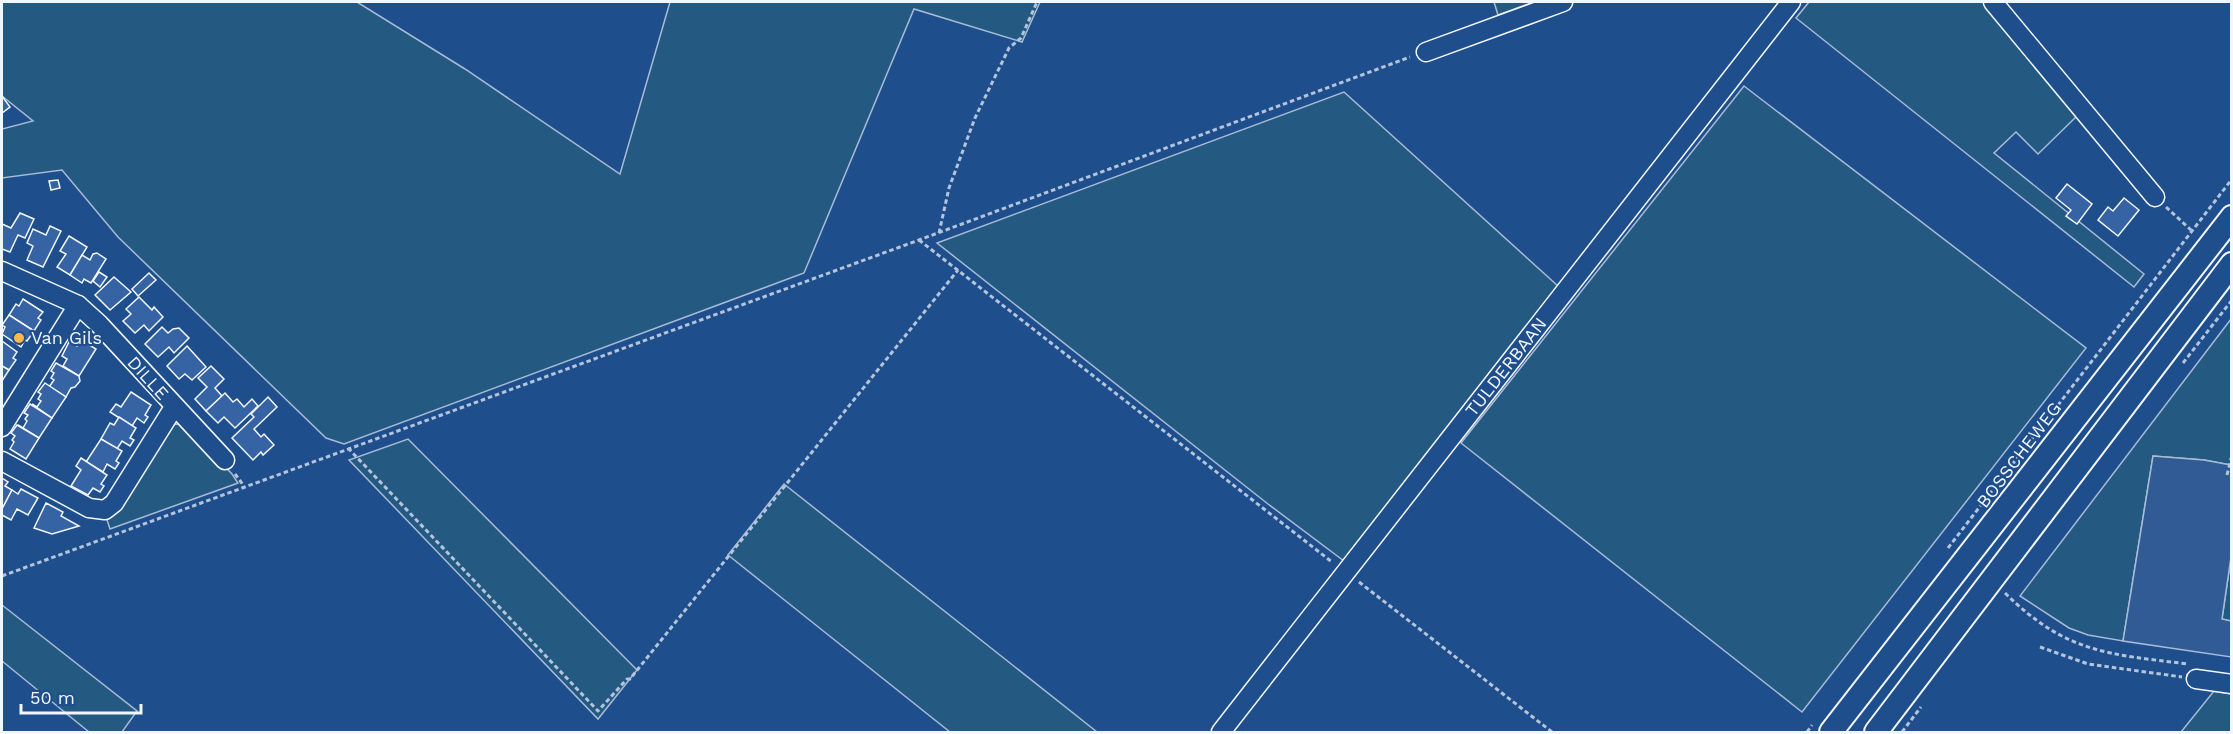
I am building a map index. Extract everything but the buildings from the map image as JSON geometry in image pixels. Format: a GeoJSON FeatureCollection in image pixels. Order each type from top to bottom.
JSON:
{"type":"FeatureCollection","features":[{"type":"Feature","properties":{"kind":"main road","name":"BOSSCHEWEG"},"geometry":{"type":"LineString","coordinates":[[1823,728],[2232,217]]}},
{"type":"Feature","properties":{"kind":"main road"},"geometry":{"type":"LineString","coordinates":[[1876,732],[2232,264]]}},
{"type":"Feature","properties":{"kind":"street"},"geometry":{"type":"LineString","coordinates":[[1426,52],[1563,2]]}},
{"type":"Feature","properties":{"kind":"street","name":"TULDERBAAN"},"geometry":{"type":"LineString","coordinates":[[1221,732],[1791,2]]}},
{"type":"Feature","properties":{"kind":"street"},"geometry":{"type":"LineString","coordinates":[[1993,2],[2155,197]]}},
{"type":"Feature","properties":{"kind":"street","name":"DILLE"},"geometry":{"type":"LineString","coordinates":[[2,271],[78,305],[99,324],[225,460]]}},
{"type":"Feature","properties":{"kind":"street"},"geometry":{"type":"LineString","coordinates":[[2,427],[78,305]]}},
{"type":"Feature","properties":{"kind":"street"},"geometry":{"type":"LineString","coordinates":[[2,461],[89,508],[105,510],[114,503],[174,407]]}},
{"type":"Feature","properties":{"kind":"street"},"geometry":{"type":"LineString","coordinates":[[2197,672],[2232,684]]}},
{"type":"Feature","properties":{"kind":"path"},"geometry":{"type":"LineString","coordinates":[[939,233],[949,188],[975,118],[1009,48],[1021,38],[1037,2]]}},
{"type":"Feature","properties":{"kind":"path"},"geometry":{"type":"LineString","coordinates":[[2,576],[1426,52]]}},
{"type":"Feature","properties":{"kind":"path","name":"BOSSCHEWEG"},"geometry":{"type":"LineString","coordinates":[[1944,552],[2232,178]]}},
{"type":"Feature","properties":{"kind":"path"},"geometry":{"type":"LineString","coordinates":[[2155,197],[2191,230]]}},
{"type":"Feature","properties":{"kind":"path"},"geometry":{"type":"LineString","coordinates":[[919,240],[1552,732]]}},
{"type":"Feature","properties":{"kind":"path"},"geometry":{"type":"LineString","coordinates":[[348,448],[598,711],[627,679],[630,679],[958,270]]}},
{"type":"Feature","properties":{"kind":"path"},"geometry":{"type":"LineString","coordinates":[[2227,475],[2232,455]]}},
{"type":"Feature","properties":{"kind":"path"},"geometry":{"type":"LineString","coordinates":[[2004,593],[2031,617],[2054,633],[2076,644],[2113,655],[2197,672]]}},
{"type":"Feature","properties":{"kind":"path"},"geometry":{"type":"LineString","coordinates":[[2040,647],[2088,664],[2197,672]]}},
{"type":"Feature","properties":{"kind":"path"},"geometry":{"type":"LineString","coordinates":[[1806,732],[1823,728]]}},
{"type":"Feature","properties":{"kind":"shaded area"},"geometry":{"type":"Polygon","coordinates":[[[2,2],[357,2],[465,69],[620,174],[670,2],[1040,2],[1022,42],[914,9],[804,273],[344,444],[326,438],[118,237],[62,170],[2,178],[2,129],[33,121],[2,96],[2,2]]]}},
{"type":"Feature","properties":{"kind":"shaded area"},"geometry":{"type":"Polygon","coordinates":[[[1494,2],[1534,2],[1498,15],[1494,2]]]}},
{"type":"Feature","properties":{"kind":"shaded area"},"geometry":{"type":"Polygon","coordinates":[[[1809,2],[1986,2],[2077,116],[2038,154],[2016,132],[1994,153],[2144,274],[2134,287],[1796,18],[1809,2]]]}},
{"type":"Feature","properties":{"kind":"shaded area"},"geometry":{"type":"Polygon","coordinates":[[[1744,86],[2086,348],[1802,712],[1461,443],[1744,86]]]}},
{"type":"Feature","properties":{"kind":"shaded area"},"geometry":{"type":"Polygon","coordinates":[[[1344,92],[1558,286],[1344,561],[1268,504],[937,243],[1344,92]]]}},
{"type":"Feature","properties":{"kind":"shaded area"},"geometry":{"type":"Polygon","coordinates":[[[2231,319],[2231,465],[2204,460],[2153,456],[2123,641],[2088,635],[2069,628],[2020,596],[2231,319]]]}},
{"type":"Feature","properties":{"kind":"shaded area"},"geometry":{"type":"Polygon","coordinates":[[[175,424],[184,425],[238,483],[110,529],[106,517],[175,424]]]}},
{"type":"Feature","properties":{"kind":"shaded area"},"geometry":{"type":"Polygon","coordinates":[[[408,439],[637,670],[598,719],[349,460],[408,439]]]}},
{"type":"Feature","properties":{"kind":"shaded area"},"geometry":{"type":"Polygon","coordinates":[[[2153,456],[2204,460],[2231,465],[2231,557],[2222,619],[2231,621],[2231,657],[2123,641],[2153,456]]]}},
{"type":"Feature","properties":{"kind":"shaded area"},"geometry":{"type":"Polygon","coordinates":[[[784,484],[1097,732],[950,732],[728,555],[784,484]]]}},
{"type":"Feature","properties":{"kind":"shaded area"},"geometry":{"type":"Polygon","coordinates":[[[2231,557],[2231,621],[2222,619],[2231,557]]]}},
{"type":"Feature","properties":{"kind":"shaded area"},"geometry":{"type":"Polygon","coordinates":[[[2,605],[137,711],[122,732],[89,732],[2,661],[2,605]]]}},
{"type":"Feature","properties":{"kind":"shaded area"},"geometry":{"type":"Polygon","coordinates":[[[2214,691],[2231,694],[2231,732],[2181,732],[2214,691]]]}},
{"type":"Feature","properties":{"kind":"place","name":"Van Gils"},"geometry":{"type":"Point","coordinates":[19,338]}}]}
